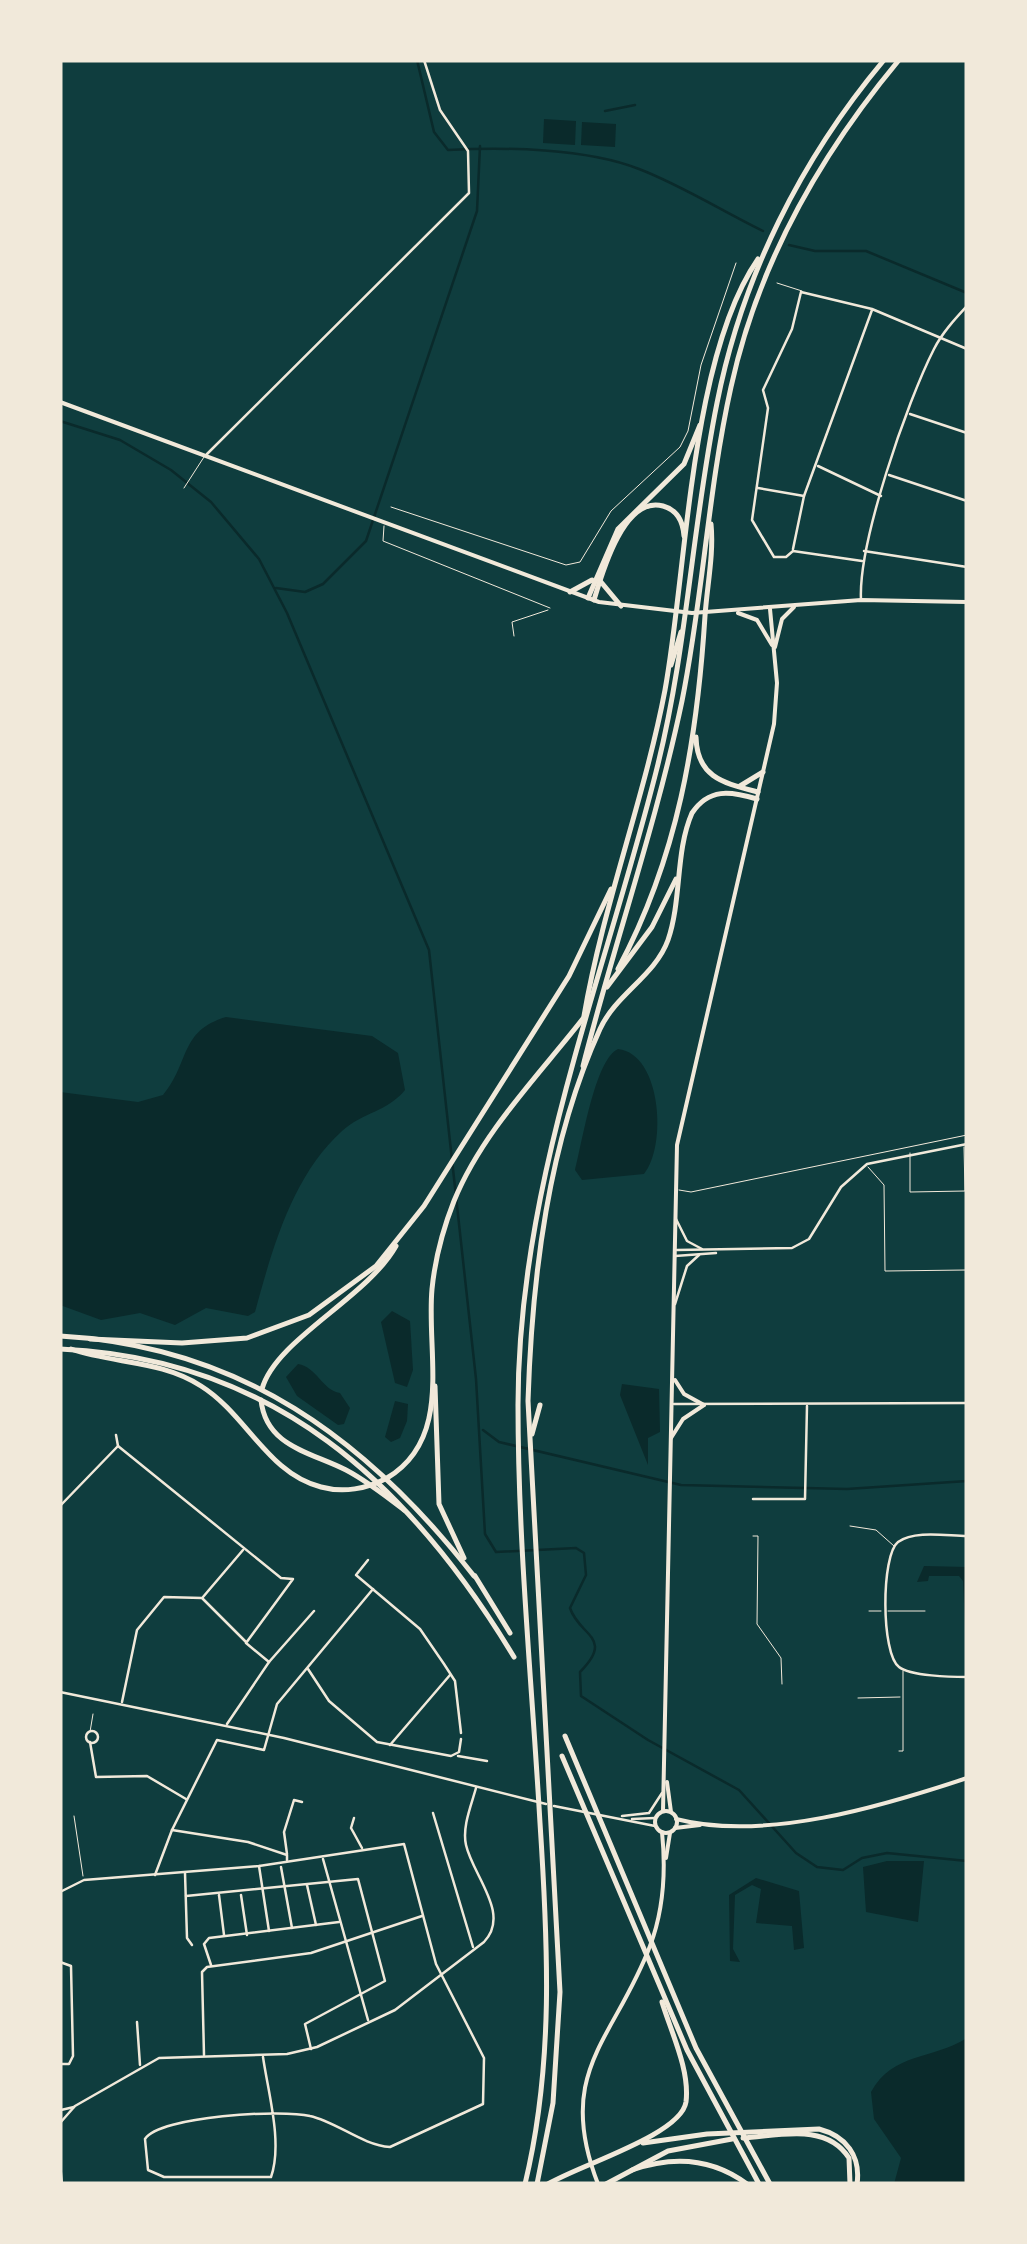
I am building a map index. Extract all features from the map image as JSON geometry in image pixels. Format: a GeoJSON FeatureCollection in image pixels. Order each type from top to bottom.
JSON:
{"type":"FeatureCollection","features":[{"type":"Feature","properties":{"kind":"highway"},"geometry":{"type":"LineString","coordinates":[[591,599],[624,520],[687,459],[728,321],[823,143],[884,60]]}},
{"type":"Feature","properties":{"kind":"highway"},"geometry":{"type":"LineString","coordinates":[[538,2181],[553,2103],[560,1992],[531,1457],[534,1306],[550,1200],[675,733],[732,382],[767,272],[810,183],[899,60]]}},
{"type":"Feature","properties":{"kind":"highway"},"geometry":{"type":"LineString","coordinates":[[525,2184],[542,2100],[548,1992],[518,1441],[521,1326],[532,1232],[546,1160],[655,777],[688,610],[719,393],[764,252]]}},
{"type":"Feature","properties":{"kind":"highway"},"geometry":{"type":"LineString","coordinates":[[667,676],[706,403]]}},
{"type":"Feature","properties":{"kind":"highway"},"geometry":{"type":"LineString","coordinates":[[570,592],[598,578],[626,524],[650,506],[666,507],[680,518],[683,560]]}},
{"type":"Feature","properties":{"kind":"highway"},"geometry":{"type":"LineString","coordinates":[[612,981],[666,862],[696,719],[710,516]]}},
{"type":"Feature","properties":{"kind":"highway"},"geometry":{"type":"LineString","coordinates":[[598,578],[620,606]]}},
{"type":"Feature","properties":{"kind":"highway"},"geometry":{"type":"LineString","coordinates":[[582,1034],[616,877],[667,676],[688,610]]}},
{"type":"Feature","properties":{"kind":"highway"},"geometry":{"type":"LineString","coordinates":[[696,719],[701,766],[714,779],[758,795]]}},
{"type":"Feature","properties":{"kind":"highway"},"geometry":{"type":"LineString","coordinates":[[738,786],[763,772]]}},
{"type":"Feature","properties":{"kind":"highway"},"geometry":{"type":"LineString","coordinates":[[573,1103],[607,1015],[663,952],[690,818],[702,800],[729,792],[758,795]]}},
{"type":"Feature","properties":{"kind":"highway"},"geometry":{"type":"LineString","coordinates":[[510,1633],[446,1528],[439,1504],[432,1291],[460,1188],[496,1129],[661,913],[681,862]]}},
{"type":"Feature","properties":{"kind":"highway"},"geometry":{"type":"LineString","coordinates":[[417,1519],[356,1475],[286,1444],[266,1421],[261,1396],[270,1368],[379,1270],[403,1235],[570,976],[616,877]]}},
{"type":"Feature","properties":{"kind":"highway"},"geometry":{"type":"LineString","coordinates":[[60,1336],[204,1343],[270,1331],[308,1316],[346,1292],[403,1235]]}},
{"type":"Feature","properties":{"kind":"highway"},"geometry":{"type":"LineString","coordinates":[[90,1339],[158,1352],[217,1370],[310,1416],[401,1489],[474,1576]]}},
{"type":"Feature","properties":{"kind":"highway"},"geometry":{"type":"LineString","coordinates":[[60,1349],[170,1365],[272,1404],[343,1450],[417,1519],[471,1590],[514,1657]]}},
{"type":"Feature","properties":{"kind":"highway"},"geometry":{"type":"LineString","coordinates":[[71,1349],[157,1367],[188,1379],[235,1412],[277,1462],[298,1478],[331,1489],[364,1487],[397,1471],[424,1436],[434,1380]]}},
{"type":"Feature","properties":{"kind":"highway"},"geometry":{"type":"LineString","coordinates":[[531,1440],[540,1405]]}},
{"type":"Feature","properties":{"kind":"highway"},"geometry":{"type":"LineString","coordinates":[[565,1736],[662,1972],[735,2124],[770,2184]]}},
{"type":"Feature","properties":{"kind":"highway"},"geometry":{"type":"LineString","coordinates":[[562,1756],[655,1980],[725,2126],[759,2184]]}},
{"type":"Feature","properties":{"kind":"highway"},"geometry":{"type":"LineString","coordinates":[[548,2184],[668,2129],[685,2106],[683,2072],[655,1980]]}},
{"type":"Feature","properties":{"kind":"highway"},"geometry":{"type":"LineString","coordinates":[[615,2150],[679,2137],[819,2129],[836,2135],[851,2150],[858,2168],[854,2184]]}},
{"type":"Feature","properties":{"kind":"highway"},"geometry":{"type":"LineString","coordinates":[[606,2184],[658,2155],[705,2142],[812,2134],[828,2138],[846,2153],[854,2184]]}},
{"type":"Feature","properties":{"kind":"highway"},"geometry":{"type":"LineString","coordinates":[[620,2175],[655,2163],[690,2161],[722,2170],[747,2184]]}},
{"type":"Feature","properties":{"kind":"main road"},"geometry":{"type":"LineString","coordinates":[[60,402],[570,592],[620,606],[717,613],[861,600],[967,602]]}},
{"type":"Feature","properties":{"kind":"main road"},"geometry":{"type":"LineString","coordinates":[[774,652],[782,619],[795,606]]}},
{"type":"Feature","properties":{"kind":"main road"},"geometry":{"type":"LineString","coordinates":[[665,1868],[662,1832],[655,1826],[663,1811],[666,1777],[669,1479],[676,1189],[682,1108],[776,710],[770,609]]}},
{"type":"Feature","properties":{"kind":"main road"},"geometry":{"type":"LineString","coordinates":[[733,612],[757,620],[774,652]]}},
{"type":"Feature","properties":{"kind":"main road"},"geometry":{"type":"LineString","coordinates":[[672,1438],[685,1417],[704,1405],[681,1391],[673,1376]]}},
{"type":"Feature","properties":{"kind":"main road"},"geometry":{"type":"LineString","coordinates":[[666,1777],[671,1812],[676,1819],[720,1823],[764,1823],[848,1812],[967,1778]]}},
{"type":"Feature","properties":{"kind":"main road"},"geometry":{"type":"LineString","coordinates":[[663,1811],[671,1812]]}},
{"type":"Feature","properties":{"kind":"main road"},"geometry":{"type":"LineString","coordinates":[[598,2184],[587,2151],[584,2110],[590,2066],[656,1928],[676,1819]]}},
{"type":"Feature","properties":{"kind":"main road"},"geometry":{"type":"LineString","coordinates":[[662,1832],[720,1823]]}},
{"type":"Feature","properties":{"kind":"street"},"geometry":{"type":"LineString","coordinates":[[206,456],[468,193],[468,151],[440,110],[424,60]]}},
{"type":"Feature","properties":{"kind":"street"},"geometry":{"type":"LineString","coordinates":[[872,309],[804,496],[792,550],[786,558],[774,557],[754,524],[768,408],[762,393],[792,329],[802,291],[872,309],[967,349]]}},
{"type":"Feature","properties":{"kind":"street"},"geometry":{"type":"LineString","coordinates":[[861,600],[864,551],[910,414],[942,336],[967,306]]}},
{"type":"Feature","properties":{"kind":"street"},"geometry":{"type":"LineString","coordinates":[[910,414],[967,433]]}},
{"type":"Feature","properties":{"kind":"street"},"geometry":{"type":"LineString","coordinates":[[816,465],[881,496]]}},
{"type":"Feature","properties":{"kind":"street"},"geometry":{"type":"LineString","coordinates":[[889,475],[967,501]]}},
{"type":"Feature","properties":{"kind":"street"},"geometry":{"type":"LineString","coordinates":[[756,488],[804,496]]}},
{"type":"Feature","properties":{"kind":"street"},"geometry":{"type":"LineString","coordinates":[[792,550],[862,561]]}},
{"type":"Feature","properties":{"kind":"street"},"geometry":{"type":"LineString","coordinates":[[864,551],[906,561],[967,566]]}},
{"type":"Feature","properties":{"kind":"street"},"geometry":{"type":"LineString","coordinates":[[675,1253],[771,1252],[800,1245],[817,1230],[841,1187],[867,1164],[966,1144]]}},
{"type":"Feature","properties":{"kind":"street"},"geometry":{"type":"LineString","coordinates":[[676,1215],[687,1241],[703,1250]]}},
{"type":"Feature","properties":{"kind":"street"},"geometry":{"type":"LineString","coordinates":[[675,1253],[717,1252]]}},
{"type":"Feature","properties":{"kind":"street"},"geometry":{"type":"LineString","coordinates":[[674,1305],[687,1266],[698,1255]]}},
{"type":"Feature","properties":{"kind":"street"},"geometry":{"type":"LineString","coordinates":[[672,1404],[967,1403]]}},
{"type":"Feature","properties":{"kind":"street"},"geometry":{"type":"LineString","coordinates":[[753,1500],[805,1499],[806,1404]]}},
{"type":"Feature","properties":{"kind":"street"},"geometry":{"type":"LineString","coordinates":[[116,1435],[118,1446],[281,1578],[294,1579],[246,1643]]}},
{"type":"Feature","properties":{"kind":"street"},"geometry":{"type":"LineString","coordinates":[[60,1506],[118,1446]]}},
{"type":"Feature","properties":{"kind":"street"},"geometry":{"type":"LineString","coordinates":[[967,1536],[913,1536],[894,1546],[888,1556],[887,1611],[888,1653],[903,1671],[967,1677]]}},
{"type":"Feature","properties":{"kind":"street"},"geometry":{"type":"LineString","coordinates":[[202,1598],[244,1548]]}},
{"type":"Feature","properties":{"kind":"street"},"geometry":{"type":"LineString","coordinates":[[368,1560],[356,1574],[420,1629],[451,1674],[460,1733]]}},
{"type":"Feature","properties":{"kind":"street"},"geometry":{"type":"LineString","coordinates":[[155,1877],[172,1830],[217,1740],[262,1751],[275,1709],[373,1590]]}},
{"type":"Feature","properties":{"kind":"street"},"geometry":{"type":"LineString","coordinates":[[122,1702],[140,1623],[164,1597],[202,1598],[269,1662]]}},
{"type":"Feature","properties":{"kind":"street"},"geometry":{"type":"LineString","coordinates":[[227,1726],[269,1662],[314,1611]]}},
{"type":"Feature","properties":{"kind":"street"},"geometry":{"type":"LineString","coordinates":[[306,1668],[318,1679],[329,1702],[389,1747],[487,1761]]}},
{"type":"Feature","properties":{"kind":"street"},"geometry":{"type":"LineString","coordinates":[[389,1747],[451,1674]]}},
{"type":"Feature","properties":{"kind":"street"},"geometry":{"type":"LineString","coordinates":[[60,1692],[269,1735],[530,1801],[606,1816],[654,1810],[666,1777]]}},
{"type":"Feature","properties":{"kind":"street"},"geometry":{"type":"LineString","coordinates":[[90,1732],[96,1777],[147,1776],[187,1799]]}},
{"type":"Feature","properties":{"kind":"street"},"geometry":{"type":"LineString","coordinates":[[90,1732],[98,1737],[90,1742]]}},
{"type":"Feature","properties":{"kind":"street"},"geometry":{"type":"LineString","coordinates":[[456,1755],[461,1739]]}},
{"type":"Feature","properties":{"kind":"street"},"geometry":{"type":"LineString","coordinates":[[60,2123],[75,2106],[140,2066],[171,2056],[262,2055],[311,2048],[394,2010],[474,1948],[491,1934],[495,1921],[466,1846],[476,1788]]}},
{"type":"Feature","properties":{"kind":"street"},"geometry":{"type":"LineString","coordinates":[[288,1863],[284,1832],[294,1800],[302,1802]]}},
{"type":"Feature","properties":{"kind":"street"},"geometry":{"type":"LineString","coordinates":[[434,1813],[474,1948]]}},
{"type":"Feature","properties":{"kind":"street"},"geometry":{"type":"LineString","coordinates":[[613,1816],[655,1826]]}},
{"type":"Feature","properties":{"kind":"street"},"geometry":{"type":"LineString","coordinates":[[354,1818],[350,1828],[364,1849]]}},
{"type":"Feature","properties":{"kind":"street"},"geometry":{"type":"LineString","coordinates":[[626,1819],[656,1818]]}},
{"type":"Feature","properties":{"kind":"street"},"geometry":{"type":"LineString","coordinates":[[172,1830],[248,1842],[287,1855]]}},
{"type":"Feature","properties":{"kind":"street"},"geometry":{"type":"LineString","coordinates":[[60,1892],[84,1880],[280,1864],[404,1844],[441,1972],[484,2058],[485,2096],[480,2107],[384,2147],[312,2116],[271,2112],[159,2128],[149,2133],[145,2142],[146,2167],[155,2176],[272,2177],[271,2112],[262,2055]]}},
{"type":"Feature","properties":{"kind":"street"},"geometry":{"type":"LineString","coordinates":[[323,1858],[370,2023]]}},
{"type":"Feature","properties":{"kind":"street"},"geometry":{"type":"LineString","coordinates":[[280,1864],[292,1929]]}},
{"type":"Feature","properties":{"kind":"street"},"geometry":{"type":"LineString","coordinates":[[259,1866],[269,1932]]}},
{"type":"Feature","properties":{"kind":"street"},"geometry":{"type":"LineString","coordinates":[[185,1871],[187,1938],[192,1945]]}},
{"type":"Feature","properties":{"kind":"street"},"geometry":{"type":"LineString","coordinates":[[186,1896],[262,1892],[358,1879],[385,1981],[305,2024],[311,2048]]}},
{"type":"Feature","properties":{"kind":"street"},"geometry":{"type":"LineString","coordinates":[[307,1885],[316,1926]]}},
{"type":"Feature","properties":{"kind":"street"},"geometry":{"type":"LineString","coordinates":[[241,1893],[247,1934]]}},
{"type":"Feature","properties":{"kind":"street"},"geometry":{"type":"LineString","coordinates":[[218,1894],[224,1937]]}},
{"type":"Feature","properties":{"kind":"street"},"geometry":{"type":"LineString","coordinates":[[204,2055],[202,1972],[212,1966],[267,1961],[346,1943],[425,1915]]}},
{"type":"Feature","properties":{"kind":"street"},"geometry":{"type":"LineString","coordinates":[[212,1966],[205,1941],[340,1922]]}},
{"type":"Feature","properties":{"kind":"street"},"geometry":{"type":"LineString","coordinates":[[60,1962],[71,1966],[73,2056],[71,2063],[60,2064]]}},
{"type":"Feature","properties":{"kind":"street"},"geometry":{"type":"LineString","coordinates":[[137,2022],[140,2066]]}},
{"type":"Feature","properties":{"kind":"street"},"geometry":{"type":"LineString","coordinates":[[64,2116],[61,2109],[75,2106]]}},
{"type":"Feature","properties":{"kind":"street"},"geometry":{"type":"LineString","coordinates":[[60,2164],[62,2184]]}},
{"type":"Feature","properties":{"kind":"lane"},"geometry":{"type":"LineString","coordinates":[[390,507],[566,565],[580,562],[611,511],[680,447],[736,263]]}},
{"type":"Feature","properties":{"kind":"lane"},"geometry":{"type":"LineString","coordinates":[[777,283],[802,291]]}},
{"type":"Feature","properties":{"kind":"lane"},"geometry":{"type":"LineString","coordinates":[[184,488],[206,456]]}},
{"type":"Feature","properties":{"kind":"lane"},"geometry":{"type":"LineString","coordinates":[[383,522],[383,540],[550,608],[545,614],[512,622],[514,636]]}},
{"type":"Feature","properties":{"kind":"lane"},"geometry":{"type":"LineString","coordinates":[[676,1189],[691,1192],[967,1135]]}},
{"type":"Feature","properties":{"kind":"lane"},"geometry":{"type":"LineString","coordinates":[[910,1154],[910,1192],[964,1191],[966,1144]]}},
{"type":"Feature","properties":{"kind":"lane"},"geometry":{"type":"LineString","coordinates":[[867,1164],[884,1185],[886,1271],[967,1270]]}},
{"type":"Feature","properties":{"kind":"lane"},"geometry":{"type":"LineString","coordinates":[[850,1526],[876,1530],[894,1546]]}},
{"type":"Feature","properties":{"kind":"lane"},"geometry":{"type":"LineString","coordinates":[[753,1536],[758,1536],[757,1624],[780,1658],[782,1684]]}},
{"type":"Feature","properties":{"kind":"lane"},"geometry":{"type":"LineString","coordinates":[[868,1611],[924,1610]]}},
{"type":"Feature","properties":{"kind":"lane"},"geometry":{"type":"LineString","coordinates":[[900,1751],[903,1671]]}},
{"type":"Feature","properties":{"kind":"lane"},"geometry":{"type":"LineString","coordinates":[[858,1698],[903,1697]]}},
{"type":"Feature","properties":{"kind":"lane"},"geometry":{"type":"LineString","coordinates":[[90,1732],[93,1714]]}},
{"type":"Feature","properties":{"kind":"lane"},"geometry":{"type":"LineString","coordinates":[[74,1816],[84,1880]]}},
{"type":"Feature","properties":{"kind":"lane"},"geometry":{"type":"LineString","coordinates":[[272,2177],[274,2184]]}},
{"type":"Feature","properties":{"kind":"water"},"geometry":{"type":"Polygon","coordinates":[[[544,119],[576,121],[575,145],[543,143],[544,119]]]}},
{"type":"Feature","properties":{"kind":"water"},"geometry":{"type":"Polygon","coordinates":[[[582,122],[616,124],[615,147],[581,145],[582,122]]]}},
{"type":"Feature","properties":{"kind":"water"},"geometry":{"type":"Polygon","coordinates":[[[226,1017],[372,1036],[398,1053],[405,1090],[391,1103],[342,1131],[310,1170],[286,1215],[255,1312],[248,1316],[206,1308],[175,1325],[140,1313],[101,1320],[60,1305],[60,1092],[138,1102],[163,1095],[193,1039],[211,1023],[226,1017]]]}},
{"type":"Feature","properties":{"kind":"water"},"geometry":{"type":"Polygon","coordinates":[[[618,1049],[633,1055],[652,1084],[656,1144],[644,1174],[582,1180],[575,1170],[590,1104],[603,1068],[618,1049]]]}},
{"type":"Feature","properties":{"kind":"water"},"geometry":{"type":"Polygon","coordinates":[[[392,1311],[410,1321],[413,1370],[407,1387],[395,1383],[381,1322],[392,1311]]]}},
{"type":"Feature","properties":{"kind":"water"},"geometry":{"type":"Polygon","coordinates":[[[298,1364],[340,1393],[350,1408],[344,1424],[338,1425],[297,1396],[286,1377],[298,1364]]]}},
{"type":"Feature","properties":{"kind":"water"},"geometry":{"type":"Polygon","coordinates":[[[622,1384],[659,1389],[660,1432],[648,1438],[648,1465],[620,1395],[622,1384]]]}},
{"type":"Feature","properties":{"kind":"water"},"geometry":{"type":"Polygon","coordinates":[[[395,1401],[408,1404],[407,1421],[400,1438],[391,1442],[385,1437],[395,1401]]]}},
{"type":"Feature","properties":{"kind":"water"},"geometry":{"type":"Polygon","coordinates":[[[924,1566],[967,1567],[967,1669],[963,1581],[959,1576],[929,1576],[928,1581],[917,1582],[924,1566]]]}},
{"type":"Feature","properties":{"kind":"water"},"geometry":{"type":"Polygon","coordinates":[[[887,1861],[924,1861],[918,1922],[866,1912],[863,1867],[887,1861]]]}},
{"type":"Feature","properties":{"kind":"water"},"geometry":{"type":"Polygon","coordinates":[[[756,1878],[799,1891],[804,1948],[794,1950],[792,1926],[756,1923],[761,1889],[752,1885],[735,1895],[733,1949],[740,1962],[730,1961],[729,1895],[756,1878]]]}},
{"type":"Feature","properties":{"kind":"water"},"geometry":{"type":"Polygon","coordinates":[[[967,2038],[967,2184],[894,2184],[901,2158],[874,2119],[871,2092],[880,2079],[902,2063],[967,2038]]]}},
{"type":"Feature","properties":{"kind":"waterway"},"geometry":{"type":"LineString","coordinates":[[417,60],[434,132],[448,150],[545,150],[618,162],[670,183],[763,231]]}},
{"type":"Feature","properties":{"kind":"waterway"},"geometry":{"type":"LineString","coordinates":[[605,111],[635,105]]}},
{"type":"Feature","properties":{"kind":"waterway"},"geometry":{"type":"LineString","coordinates":[[276,588],[305,592],[323,584],[366,541],[477,211],[480,146]]}},
{"type":"Feature","properties":{"kind":"waterway"},"geometry":{"type":"LineString","coordinates":[[789,245],[815,251],[866,251],[967,293]]}},
{"type":"Feature","properties":{"kind":"waterway"},"geometry":{"type":"LineString","coordinates":[[60,421],[120,440],[171,470],[211,502],[259,559],[287,613],[429,950],[476,1379],[485,1534],[496,1552],[576,1548],[584,1553],[586,1575],[570,1608],[595,1644],[590,1660],[580,1672],[581,1696],[648,1740],[739,1790],[796,1853],[817,1867],[843,1870],[862,1858],[887,1853],[967,1861]]}},
{"type":"Feature","properties":{"kind":"waterway"},"geometry":{"type":"LineString","coordinates":[[483,1430],[499,1442],[681,1485],[847,1489],[967,1481]]}}]}
